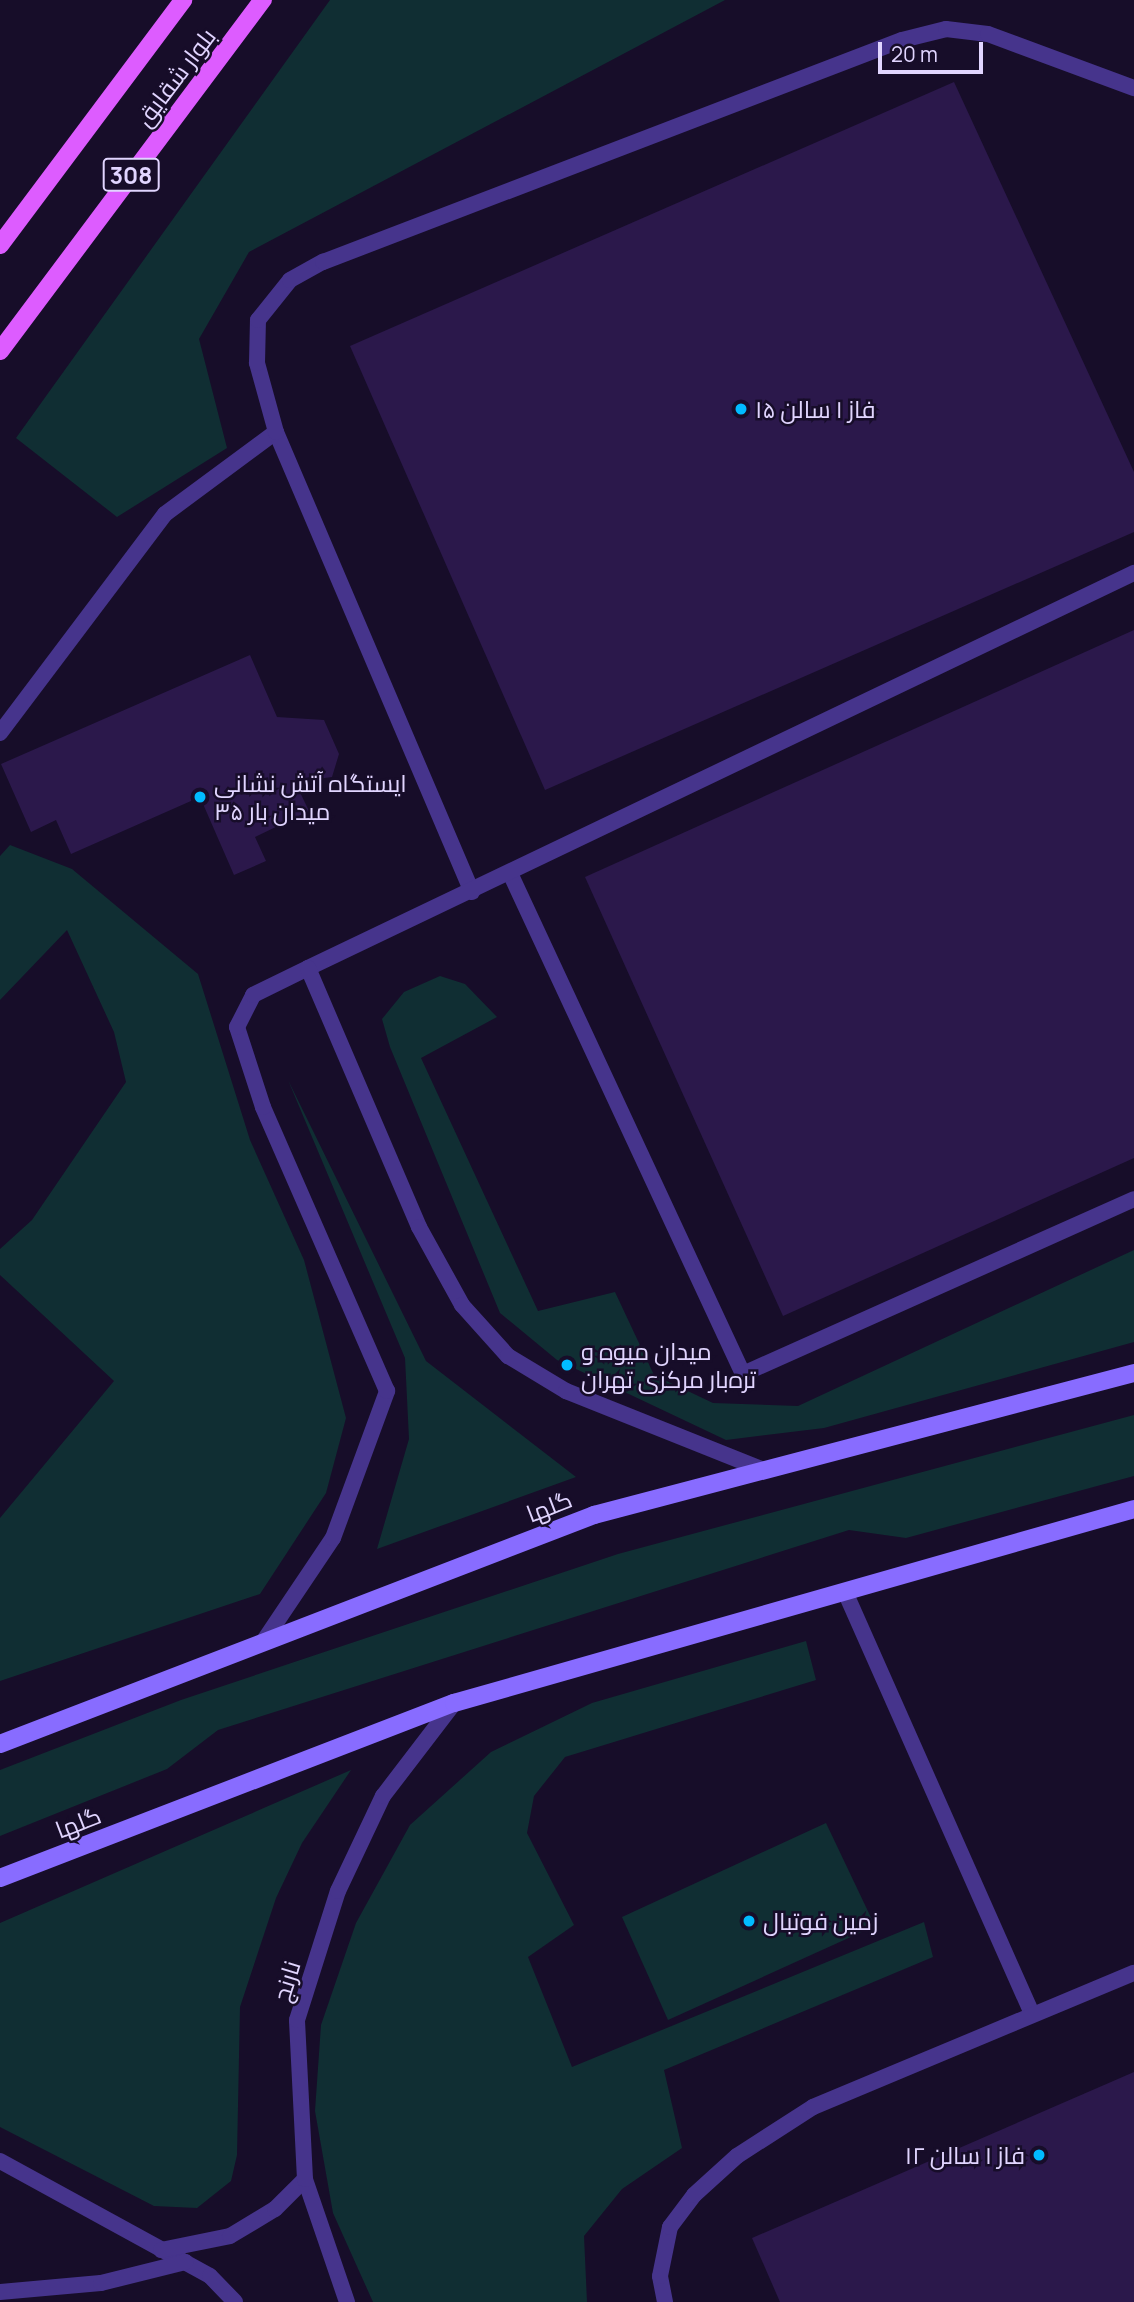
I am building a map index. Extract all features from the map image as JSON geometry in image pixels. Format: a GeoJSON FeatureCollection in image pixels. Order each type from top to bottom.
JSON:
{"type":"FeatureCollection","features":[{"type":"Feature","properties":{"kind":"main road","name":"بلوار شقایق"},"geometry":{"type":"LineString","coordinates":[[0,245],[183,0]]}},
{"type":"Feature","properties":{"kind":"main road","name":"بلوار شقایق"},"geometry":{"type":"LineString","coordinates":[[0,351],[263,0]]}},
{"type":"Feature","properties":{"kind":"street","name":"گلها"},"geometry":{"type":"LineString","coordinates":[[0,1744],[594,1515],[1134,1373]]}},
{"type":"Feature","properties":{"kind":"street","name":"گلها"},"geometry":{"type":"LineString","coordinates":[[0,1878],[454,1703],[846,1594],[1134,1509]]}},
{"type":"Feature","properties":{"kind":"lane"},"geometry":{"type":"LineString","coordinates":[[472,892],[276,432],[257,363],[258,320],[290,280],[323,262],[902,40],[946,29],[988,34],[1134,88]]}},
{"type":"Feature","properties":{"kind":"lane"},"geometry":{"type":"LineString","coordinates":[[0,733],[165,514],[276,432]]}},
{"type":"Feature","properties":{"kind":"lane"},"geometry":{"type":"LineString","coordinates":[[263,1642],[333,1538],[387,1391],[263,1107],[237,1027],[253,995],[1134,573]]}},
{"type":"Feature","properties":{"kind":"lane"},"geometry":{"type":"LineString","coordinates":[[510,873],[743,1374],[1134,1199]]}},
{"type":"Feature","properties":{"kind":"lane"},"geometry":{"type":"LineString","coordinates":[[308,968],[419,1227],[462,1305],[508,1356],[566,1391],[764,1470]]}},
{"type":"Feature","properties":{"kind":"lane"},"geometry":{"type":"LineString","coordinates":[[846,1594],[1031,2012]]}},
{"type":"Feature","properties":{"kind":"lane","name":"نارنج"},"geometry":{"type":"LineString","coordinates":[[347,2302],[304,2179],[297,2020],[338,1891],[383,1796],[454,1703]]}},
{"type":"Feature","properties":{"kind":"lane"},"geometry":{"type":"LineString","coordinates":[[665,2302],[660,2276],[670,2227],[694,2194],[737,2156],[813,2106],[1031,2012],[1134,1973]]}},
{"type":"Feature","properties":{"kind":"lane"},"geometry":{"type":"LineString","coordinates":[[0,2161],[211,2276],[235,2302]]}},
{"type":"Feature","properties":{"kind":"lane"},"geometry":{"type":"LineString","coordinates":[[161,2250],[230,2236],[275,2209],[304,2179]]}},
{"type":"Feature","properties":{"kind":"lane"},"geometry":{"type":"LineString","coordinates":[[0,2292],[101,2283],[185,2262]]}},
{"type":"Feature","properties":{"kind":"green space"},"geometry":{"type":"Polygon","coordinates":[[[330,0],[725,0],[249,252],[199,339],[227,448],[117,517],[16,438],[330,0]]]}},
{"type":"Feature","properties":{"kind":"green space"},"geometry":{"type":"Polygon","coordinates":[[[10,845],[72,869],[198,974],[250,1140],[304,1260],[346,1418],[326,1493],[260,1594],[0,1681],[0,1518],[114,1381],[0,1275],[0,1249],[32,1220],[126,1082],[114,1032],[67,930],[0,1000],[0,856],[10,845]]]}},
{"type":"Feature","properties":{"kind":"green space"},"geometry":{"type":"Polygon","coordinates":[[[440,976],[465,984],[497,1017],[421,1058],[538,1311],[615,1292],[654,1375],[713,1403],[798,1406],[1134,1250],[1134,1342],[824,1428],[726,1440],[557,1360],[500,1313],[390,1047],[382,1019],[404,992],[440,976]]]}},
{"type":"Feature","properties":{"kind":"green space"},"geometry":{"type":"Polygon","coordinates":[[[288,1080],[426,1361],[576,1477],[377,1549],[409,1439],[405,1358],[288,1080]]]}},
{"type":"Feature","properties":{"kind":"green space"},"geometry":{"type":"Polygon","coordinates":[[[1134,1415],[1134,1476],[906,1538],[849,1530],[218,1730],[167,1769],[0,1836],[0,1770],[181,1700],[618,1554],[1134,1415]]]}},
{"type":"Feature","properties":{"kind":"green space"},"geometry":{"type":"Polygon","coordinates":[[[806,1641],[816,1680],[565,1757],[534,1796],[527,1833],[574,1925],[528,1957],[572,2067],[924,1922],[933,1957],[664,2070],[682,2148],[622,2189],[584,2236],[587,2302],[373,2302],[333,2213],[315,2111],[321,2025],[356,1923],[410,1825],[491,1752],[592,1703],[806,1641]]]}},
{"type":"Feature","properties":{"kind":"green space"},"geometry":{"type":"Polygon","coordinates":[[[351,1770],[302,1843],[276,1898],[240,2007],[237,2155],[231,2181],[197,2208],[154,2206],[0,2127],[0,1923],[351,1770]]]}},
{"type":"Feature","properties":{"kind":"green space","name":"زمین فوتبال"},"geometry":{"type":"Polygon","coordinates":[[[826,1823],[875,1926],[668,2020],[622,1917],[826,1823]]]}},
{"type":"Feature","properties":{"kind":"building","name":"فاز ۱ سالن ۱۵"},"geometry":{"type":"Polygon","coordinates":[[[954,82],[1134,472],[1134,532],[545,790],[350,346],[954,82]]]}},
{"type":"Feature","properties":{"kind":"building"},"geometry":{"type":"Polygon","coordinates":[[[1134,630],[1134,1158],[783,1316],[585,877],[1134,630]]]}},
{"type":"Feature","properties":{"kind":"building"},"geometry":{"type":"Polygon","coordinates":[[[250,655],[277,717],[324,720],[339,754],[332,777],[295,782],[309,811],[255,837],[266,861],[234,875],[200,797],[71,854],[56,820],[31,832],[1,764],[250,655]]]}},
{"type":"Feature","properties":{"kind":"building","name":"فاز ۱ سالن ۱۲"},"geometry":{"type":"Polygon","coordinates":[[[1134,2072],[1134,2302],[780,2302],[752,2238],[1134,2072]]]}},
{"type":"Feature","properties":{"kind":"place","name":"فاز ۱ سالن ۱۵"},"geometry":{"type":"Point","coordinates":[741,409]}},
{"type":"Feature","properties":{"kind":"place","name":"ایستگاه آتش نشانی ۳۵ میدان بار"},"geometry":{"type":"Point","coordinates":[200,797]}},
{"type":"Feature","properties":{"kind":"place","name":"میدان میوه و تره‌بار مرکزی تهران"},"geometry":{"type":"Point","coordinates":[567,1365]}},
{"type":"Feature","properties":{"kind":"place","name":"زمین فوتبال"},"geometry":{"type":"Point","coordinates":[749,1921]}},
{"type":"Feature","properties":{"kind":"place","name":"فاز ۱ سالن ۱۲"},"geometry":{"type":"Point","coordinates":[1039,2155]}}]}
